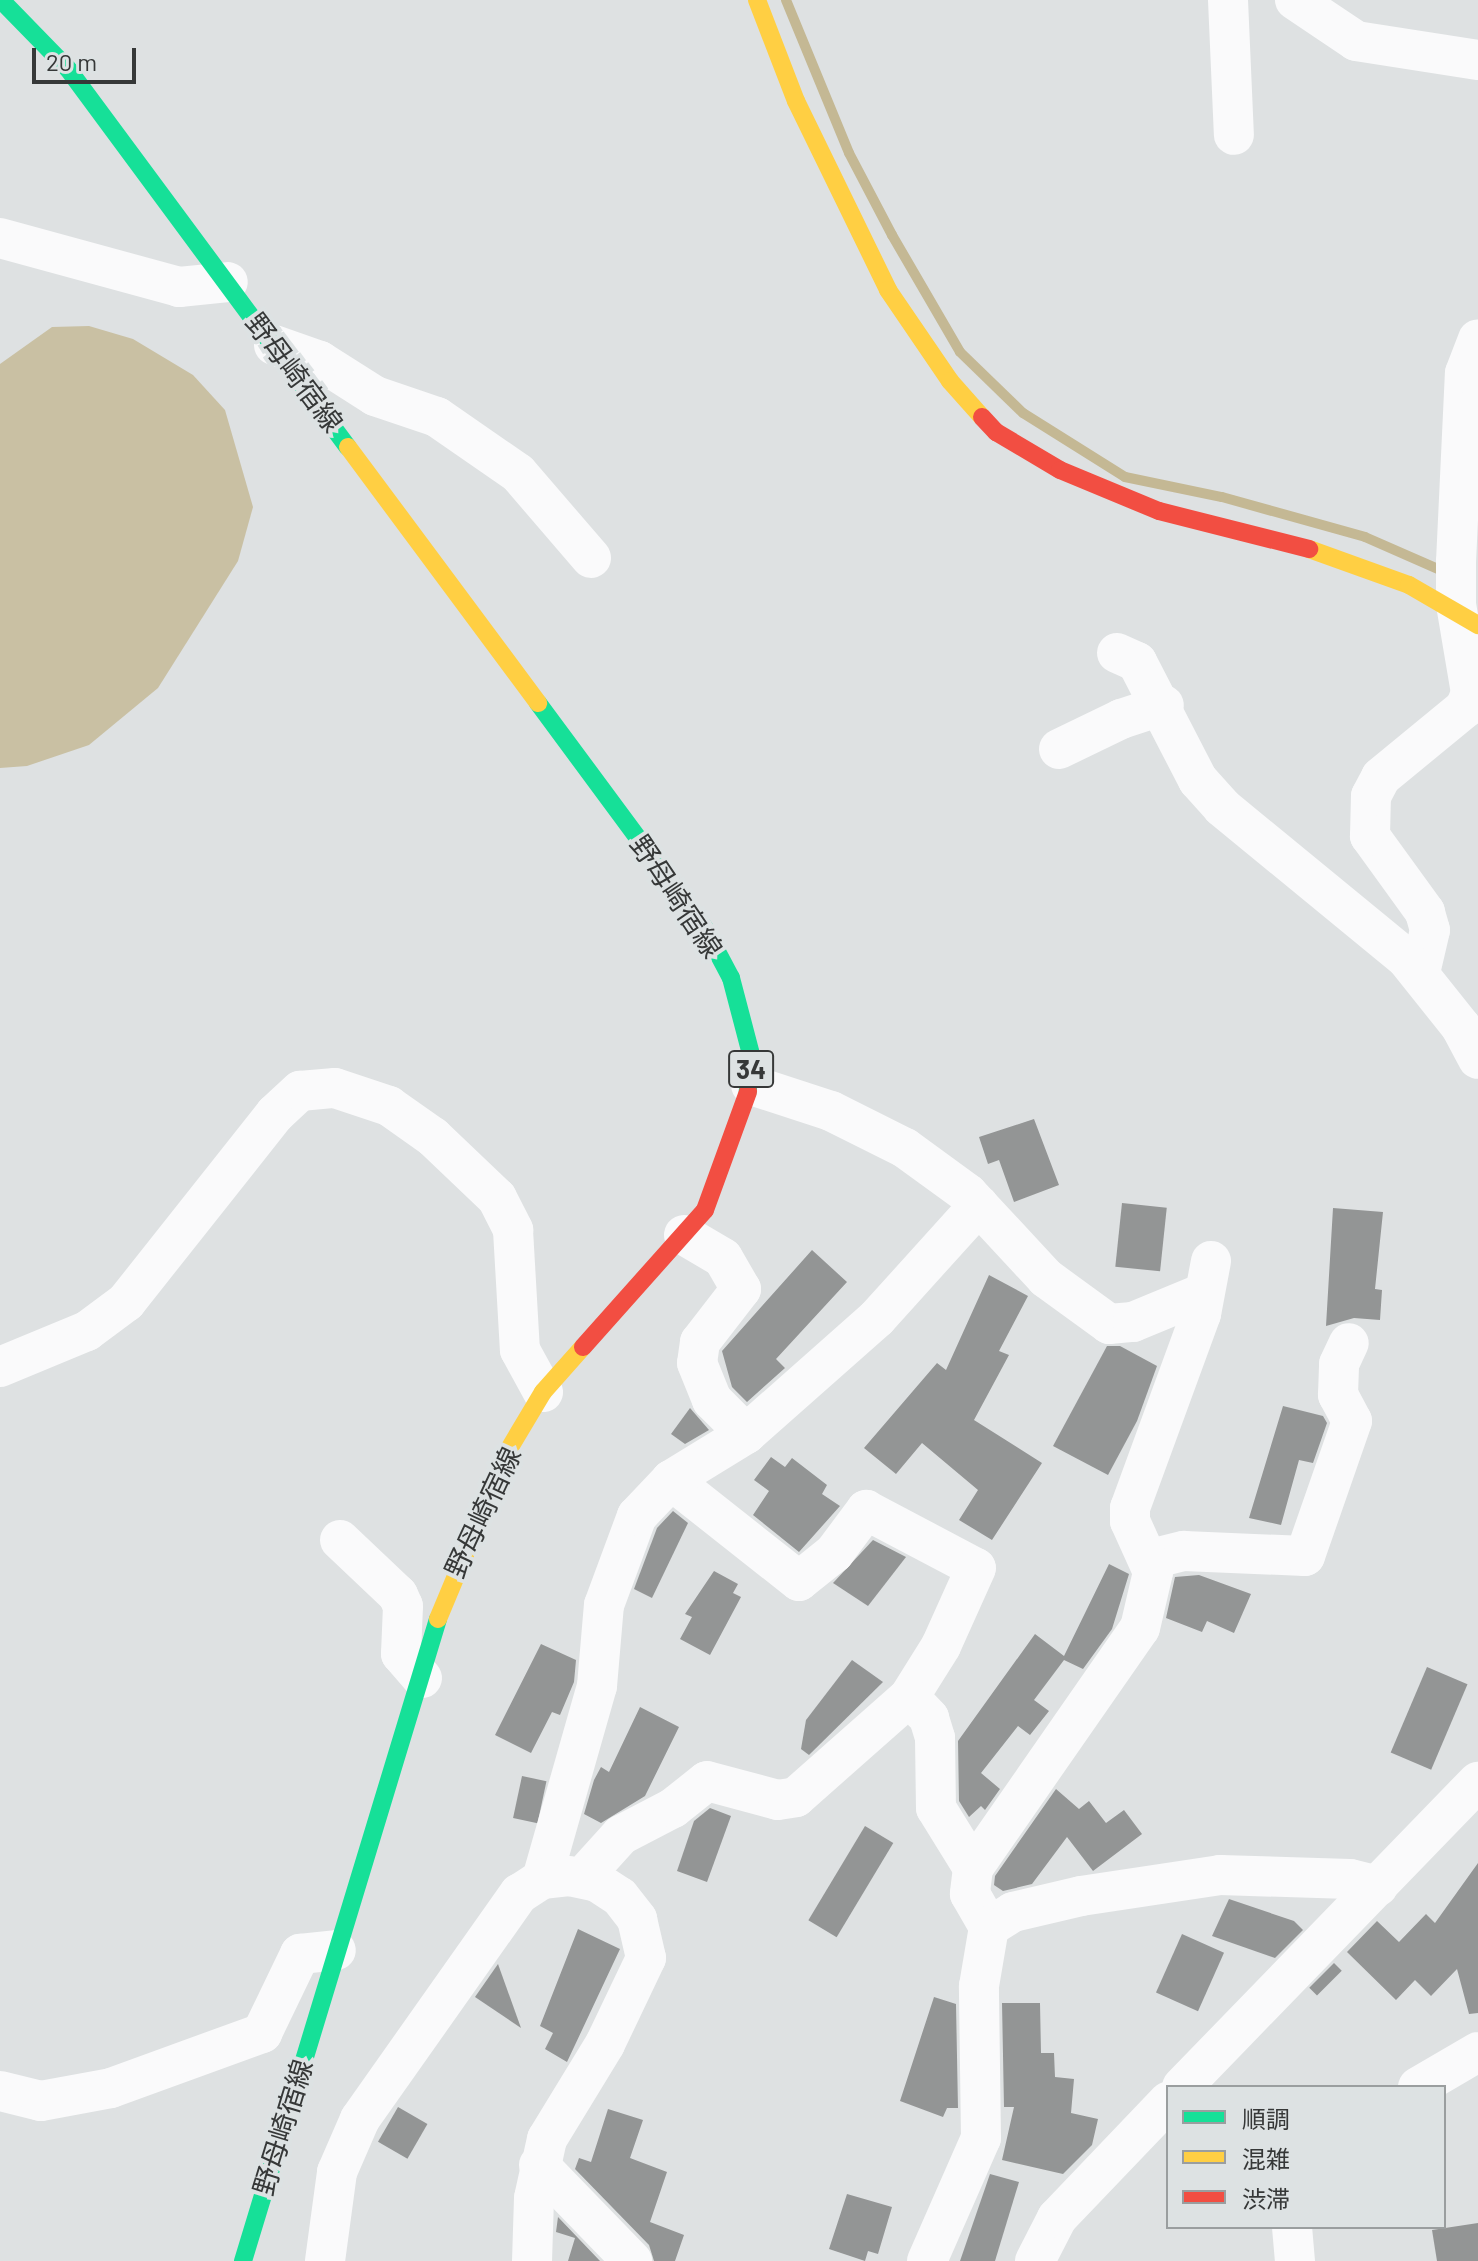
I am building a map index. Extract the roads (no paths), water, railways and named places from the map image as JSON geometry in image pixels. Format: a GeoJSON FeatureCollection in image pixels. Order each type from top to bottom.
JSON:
{"type":"FeatureCollection","features":[{"type":"Feature","properties":{"kind":"main road","name":"野母崎宿線"},"geometry":{"type":"LineString","coordinates":[[1,0],[68,69],[704,927],[731,978],[751,1054],[751,1085],[705,1210],[543,1392],[509,1449],[445,1594],[243,2261]]}},
{"type":"Feature","properties":{"kind":"main road"},"geometry":{"type":"LineString","coordinates":[[757,0],[796,101],[888,290],[950,381],[996,432],[1060,470],[1159,511],[1337,556],[1409,585],[1469,620]]}},
{"type":"Feature","properties":{"kind":"street"},"geometry":{"type":"LineString","coordinates":[[1228,0],[1234,135]]}},
{"type":"Feature","properties":{"kind":"street"},"geometry":{"type":"LineString","coordinates":[[1295,0],[1356,41],[1478,60]]}},
{"type":"Feature","properties":{"kind":"street"},"geometry":{"type":"LineString","coordinates":[[0,238],[179,287],[228,282]]}},
{"type":"Feature","properties":{"kind":"street"},"geometry":{"type":"LineString","coordinates":[[1420,973],[1430,930],[1425,912],[1370,836],[1371,796],[1381,777],[1465,708],[1471,693],[1469,620],[1456,604],[1469,560],[1463,396],[1471,347],[1478,339]]}},
{"type":"Feature","properties":{"kind":"street"},"geometry":{"type":"LineString","coordinates":[[274,345],[320,361],[375,396],[437,417],[518,473],[591,558]]}},
{"type":"Feature","properties":{"kind":"street"},"geometry":{"type":"LineString","coordinates":[[1117,653],[1137,662],[1164,705],[1192,771],[1222,807],[1420,973],[1478,1059]]}},
{"type":"Feature","properties":{"kind":"street"},"geometry":{"type":"LineString","coordinates":[[1059,749],[1121,719],[1164,705]]}},
{"type":"Feature","properties":{"kind":"street"},"geometry":{"type":"LineString","coordinates":[[751,1085],[831,1111],[905,1148],[979,1205],[1046,1278],[1109,1324],[1133,1322],[1207,1277],[1201,1314],[1130,1508],[1130,1521],[1151,1559],[1150,1596],[1140,1628],[973,1868],[970,1894],[989,1927],[979,1986],[981,2138],[927,2261]]}},
{"type":"Feature","properties":{"kind":"street"},"geometry":{"type":"LineString","coordinates":[[0,1367],[87,1331],[126,1302],[275,1114],[300,1091],[335,1088],[389,1106],[433,1137],[497,1198],[513,1230],[520,1350],[543,1392]]}},
{"type":"Feature","properties":{"kind":"street"},"geometry":{"type":"LineString","coordinates":[[542,1879],[597,1686],[600,1632],[610,1584],[637,1516],[671,1480],[746,1434],[920,1276],[979,1205]]}},
{"type":"Feature","properties":{"kind":"street"},"geometry":{"type":"LineString","coordinates":[[684,1235],[723,1258],[741,1289],[700,1342],[697,1363],[712,1400],[746,1434]]}},
{"type":"Feature","properties":{"kind":"street"},"geometry":{"type":"LineString","coordinates":[[1151,1559],[1184,1551],[1305,1556],[1352,1421],[1338,1395],[1339,1364],[1349,1343]]}},
{"type":"Feature","properties":{"kind":"street"},"geometry":{"type":"LineString","coordinates":[[582,1878],[621,1835],[673,1808],[707,1781],[778,1800],[796,1797],[909,1697],[941,1646],[976,1568],[866,1510],[834,1553],[799,1581],[671,1480]]}},
{"type":"Feature","properties":{"kind":"street"},"geometry":{"type":"LineString","coordinates":[[340,1540],[398,1595],[403,1606],[401,1654],[422,1678]]}},
{"type":"Feature","properties":{"kind":"street"},"geometry":{"type":"LineString","coordinates":[[909,1697],[923,1707],[935,1738],[936,1808],[973,1868]]}},
{"type":"Feature","properties":{"kind":"street"},"geometry":{"type":"LineString","coordinates":[[1184,2085],[1478,1782]]}},
{"type":"Feature","properties":{"kind":"street"},"geometry":{"type":"LineString","coordinates":[[989,1927],[1013,1912],[1081,1896],[1220,1875],[1350,1879],[1378,1886]]}},
{"type":"Feature","properties":{"kind":"street"},"geometry":{"type":"LineString","coordinates":[[325,2261],[337,2172],[360,2119],[519,1894],[542,1879],[582,1878],[620,1897],[637,1919],[646,1958],[611,2032],[547,2139],[539,2165],[532,2261]]}},
{"type":"Feature","properties":{"kind":"street"},"geometry":{"type":"LineString","coordinates":[[0,2091],[41,2101],[111,2088],[262,2033],[300,1954],[336,1950]]}},
{"type":"Feature","properties":{"kind":"street"},"geometry":{"type":"LineString","coordinates":[[1421,2085],[1478,2052]]}},
{"type":"Feature","properties":{"kind":"street"},"geometry":{"type":"LineString","coordinates":[[1035,2261],[1057,2218],[1166,2104]]}},
{"type":"Feature","properties":{"kind":"street"},"geometry":{"type":"LineString","coordinates":[[539,2165],[632,2261]]}},
{"type":"Feature","properties":{"kind":"street"},"geometry":{"type":"LineString","coordinates":[[1292,2229],[1295,2261]]}},
{"type":"Feature","properties":{"kind":"waterway"},"geometry":{"type":"LineString","coordinates":[[786,0],[849,153],[892,235],[960,352],[1023,413],[1125,477],[1222,497],[1365,537],[1447,573]]}}]}
